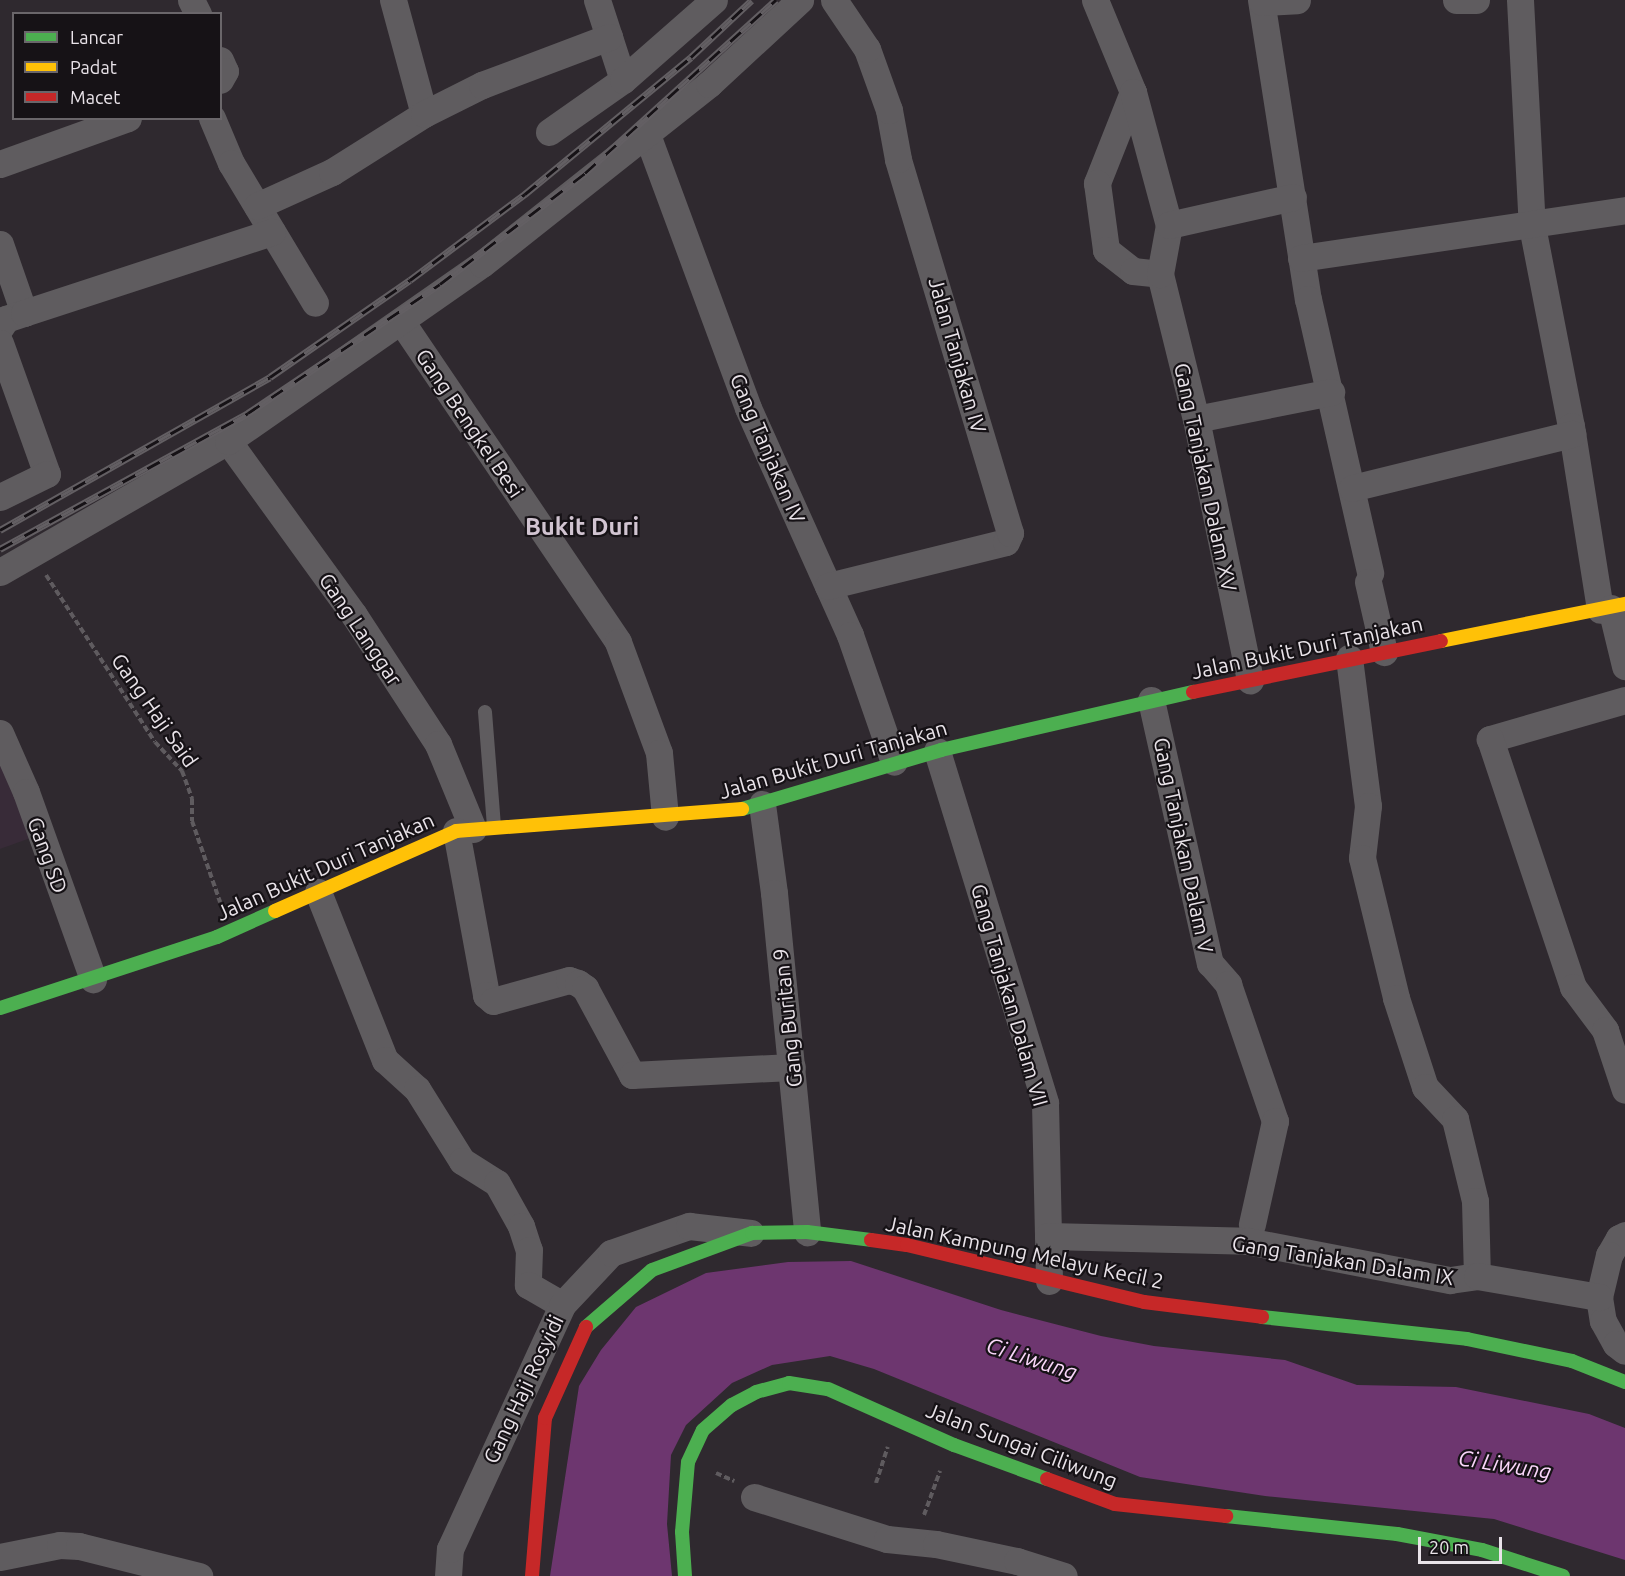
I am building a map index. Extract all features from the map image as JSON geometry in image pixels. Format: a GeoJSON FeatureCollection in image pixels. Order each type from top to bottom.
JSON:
{"type":"FeatureCollection","features":[{"type":"Feature","properties":{"kind":"street"},"geometry":{"type":"LineString","coordinates":[[393,0],[424,114]]}},
{"type":"Feature","properties":{"kind":"street"},"geometry":{"type":"LineString","coordinates":[[597,0],[622,80]]}},
{"type":"Feature","properties":{"kind":"street"},"geometry":{"type":"LineString","coordinates":[[549,132],[622,80],[714,0]]}},
{"type":"Feature","properties":{"kind":"street"},"geometry":{"type":"LineString","coordinates":[[0,572],[228,441],[482,264],[646,132],[710,84],[800,0]]}},
{"type":"Feature","properties":{"kind":"street","name":"Jalan Tanjakan IV"},"geometry":{"type":"LineString","coordinates":[[828,586],[1006,542],[1010,533],[898,159],[889,110],[867,49],[834,0]]}},
{"type":"Feature","properties":{"kind":"street","name":"Gang Tanjakan Dalam XV"},"geometry":{"type":"LineString","coordinates":[[1095,0],[1133,92],[1169,225],[1160,274],[1196,419],[1250,680]]}},
{"type":"Feature","properties":{"kind":"street"},"geometry":{"type":"LineString","coordinates":[[1297,0],[1262,1],[1301,258],[1352,488],[1384,652]]}},
{"type":"Feature","properties":{"kind":"street"},"geometry":{"type":"LineString","coordinates":[[1456,0],[1476,0]]}},
{"type":"Feature","properties":{"kind":"street"},"geometry":{"type":"LineString","coordinates":[[1520,0],[1532,226],[1572,434],[1625,666]]}},
{"type":"Feature","properties":{"kind":"street"},"geometry":{"type":"LineString","coordinates":[[256,206],[332,172],[424,114],[512,72],[609,37]]}},
{"type":"Feature","properties":{"kind":"street"},"geometry":{"type":"LineString","coordinates":[[1133,92],[1100,172],[1096,196],[1106,250],[1133,271],[1160,274]]}},
{"type":"Feature","properties":{"kind":"street"},"geometry":{"type":"LineString","coordinates":[[0,164],[122,120]]}},
{"type":"Feature","properties":{"kind":"street"},"geometry":{"type":"LineString","coordinates":[[213,120],[231,163],[315,303]]}},
{"type":"Feature","properties":{"kind":"street","name":"Gang Tanjakan IV"},"geometry":{"type":"LineString","coordinates":[[646,132],[748,408],[850,635],[894,762]]}},
{"type":"Feature","properties":{"kind":"street"},"geometry":{"type":"LineString","coordinates":[[1169,225],[1293,197]]}},
{"type":"Feature","properties":{"kind":"street"},"geometry":{"type":"LineString","coordinates":[[1301,258],[1532,226],[1625,210]]}},
{"type":"Feature","properties":{"kind":"street"},"geometry":{"type":"LineString","coordinates":[[0,328],[6,319],[272,232]]}},
{"type":"Feature","properties":{"kind":"street"},"geometry":{"type":"LineString","coordinates":[[0,244],[24,313]]}},
{"type":"Feature","properties":{"kind":"street","name":"Gang Bengkel Besi"},"geometry":{"type":"LineString","coordinates":[[401,321],[618,642],[659,753],[665,817]]}},
{"type":"Feature","properties":{"kind":"street"},"geometry":{"type":"LineString","coordinates":[[0,343],[47,474],[0,497]]}},
{"type":"Feature","properties":{"kind":"street"},"geometry":{"type":"LineString","coordinates":[[1196,419],[1331,392]]}},
{"type":"Feature","properties":{"kind":"street"},"geometry":{"type":"LineString","coordinates":[[1352,488],[1572,434]]}},
{"type":"Feature","properties":{"kind":"street","name":"Gang Langgar"},"geometry":{"type":"LineString","coordinates":[[228,441],[354,615],[438,744],[474,829],[486,994],[493,1001],[569,980],[578,983],[585,988],[632,1075],[792,1067]]}},
{"type":"Feature","properties":{"kind":"street","name":"Jalan Bukit Duri Tanjakan"},"geometry":{"type":"LineString","coordinates":[[0,1008],[93,979],[230,931],[415,846],[474,829],[718,813],[762,804],[894,762],[1151,700],[1349,658],[1612,607]]}},
{"type":"Feature","properties":{"kind":"street"},"geometry":{"type":"LineString","coordinates":[[1349,658],[1368,806],[1362,858],[1396,998],[1425,1087],[1455,1119],[1475,1201],[1477,1276]]}},
{"type":"Feature","properties":{"kind":"street","name":"Gang Tanjakan Dalam V"},"geometry":{"type":"LineString","coordinates":[[1151,700],[1210,963],[1228,984],[1275,1121],[1252,1224]]}},
{"type":"Feature","properties":{"kind":"street"},"geometry":{"type":"LineString","coordinates":[[1625,700],[1490,739],[1573,987],[1605,1030],[1625,1090]]}},
{"type":"Feature","properties":{"kind":"street","name":"Gang SD"},"geometry":{"type":"LineString","coordinates":[[0,733],[26,792],[93,979]]}},
{"type":"Feature","properties":{"kind":"street","name":"Gang Tanjakan Dalam VII"},"geometry":{"type":"LineString","coordinates":[[937,751],[1045,1103],[1049,1281]]}},
{"type":"Feature","properties":{"kind":"street","name":"Gang Buritan 9"},"geometry":{"type":"LineString","coordinates":[[762,804],[792,1067],[807,1232]]}},
{"type":"Feature","properties":{"kind":"street"},"geometry":{"type":"LineString","coordinates":[[318,892],[385,1060],[417,1089],[462,1161],[497,1183],[521,1226],[529,1250],[528,1285],[562,1305]]}},
{"type":"Feature","properties":{"kind":"street","name":"Gang Haji Rosyidi"},"geometry":{"type":"LineString","coordinates":[[448,1576],[450,1549],[562,1305],[611,1253],[689,1226],[752,1233]]}},
{"type":"Feature","properties":{"kind":"street","name":"Jalan Kampung Melayu Kecil 2"},"geometry":{"type":"LineString","coordinates":[[532,1576],[545,1418],[586,1327],[652,1270],[752,1233],[807,1232],[907,1245],[1144,1302],[1379,1332],[1467,1339],[1572,1361],[1625,1382]]}},
{"type":"Feature","properties":{"kind":"street"},"geometry":{"type":"LineString","coordinates":[[1625,1235],[1619,1238],[1609,1255],[1599,1297],[1603,1321],[1616,1344],[1625,1350]]}},
{"type":"Feature","properties":{"kind":"street","name":"Gang Tanjakan Dalam IX"},"geometry":{"type":"LineString","coordinates":[[1048,1236],[1248,1241],[1450,1280],[1477,1276],[1599,1297]]}},
{"type":"Feature","properties":{"kind":"street","name":"Jalan Sungai Ciliwung"},"geometry":{"type":"LineString","coordinates":[[685,1576],[682,1532],[688,1462],[703,1430],[748,1396],[789,1383],[828,1389],[954,1445],[1115,1504],[1397,1534],[1482,1550],[1563,1576]]}},
{"type":"Feature","properties":{"kind":"street"},"geometry":{"type":"LineString","coordinates":[[754,1497],[887,1539],[936,1544],[1017,1561],[1064,1576]]}},
{"type":"Feature","properties":{"kind":"street"},"geometry":{"type":"LineString","coordinates":[[0,1557],[60,1545],[79,1546],[199,1576]]}},
{"type":"Feature","properties":{"kind":"lane"},"geometry":{"type":"LineString","coordinates":[[474,829],[485,712]]}},
{"type":"Feature","properties":{"kind":"path","name":"Gang Haji Said"},"geometry":{"type":"LineString","coordinates":[[32,555],[155,742],[182,771],[192,798],[192,821],[230,931]]}},
{"type":"Feature","properties":{"kind":"path"},"geometry":{"type":"LineString","coordinates":[[876,1483],[891,1441]]}},
{"type":"Feature","properties":{"kind":"path"},"geometry":{"type":"LineString","coordinates":[[924,1515],[943,1461]]}},
{"type":"Feature","properties":{"kind":"shaded area"},"geometry":{"type":"Polygon","coordinates":[[[0,737],[36,836],[0,849],[0,737]]]}},
{"type":"Feature","properties":{"kind":"water","name":"Ci Liwung"},"geometry":{"type":"Polygon","coordinates":[[[851,1261],[1001,1310],[1101,1336],[1154,1346],[1285,1360],[1357,1385],[1456,1387],[1589,1414],[1625,1428],[1625,1560],[1494,1519],[1265,1496],[1140,1477],[874,1369],[830,1356],[772,1365],[732,1383],[686,1425],[671,1455],[667,1524],[672,1576],[550,1576],[579,1386],[601,1350],[636,1307],[706,1273],[788,1262],[851,1261]]]}},
{"type":"Feature","properties":{"kind":"railway"},"geometry":{"type":"LineString","coordinates":[[0,530],[270,377],[410,280],[525,194],[691,57],[752,0]]}},
{"type":"Feature","properties":{"kind":"railway"},"geometry":{"type":"LineString","coordinates":[[0,549],[248,413],[440,284],[585,173],[776,0]]}},
{"type":"Feature","properties":{"kind":"traffic: fast"},"geometry":{"type":"LineString","coordinates":[[742,809],[941,750],[1193,692]]}},
{"type":"Feature","properties":{"kind":"traffic: fast"},"geometry":{"type":"LineString","coordinates":[[0,1008],[217,937],[275,911]]}},
{"type":"Feature","properties":{"kind":"traffic: fast"},"geometry":{"type":"LineString","coordinates":[[586,1327],[652,1270],[752,1233],[807,1232],[871,1240]]}},
{"type":"Feature","properties":{"kind":"traffic: fast"},"geometry":{"type":"LineString","coordinates":[[1262,1317],[1467,1339],[1572,1361],[1625,1382]]}},
{"type":"Feature","properties":{"kind":"traffic: fast"},"geometry":{"type":"LineString","coordinates":[[685,1576],[682,1532],[688,1462],[703,1430],[732,1405],[756,1392],[789,1383],[828,1389],[954,1445],[1047,1479]]}},
{"type":"Feature","properties":{"kind":"traffic: fast"},"geometry":{"type":"LineString","coordinates":[[1226,1516],[1397,1534],[1482,1550],[1563,1576]]}},
{"type":"Feature","properties":{"kind":"traffic: slow"},"geometry":{"type":"LineString","coordinates":[[1441,641],[1625,604]]}},
{"type":"Feature","properties":{"kind":"traffic: slow"},"geometry":{"type":"LineString","coordinates":[[275,911],[456,831],[742,809]]}},
{"type":"Feature","properties":{"kind":"traffic: jam"},"geometry":{"type":"LineString","coordinates":[[1193,692],[1441,641]]}},
{"type":"Feature","properties":{"kind":"traffic: jam"},"geometry":{"type":"LineString","coordinates":[[871,1240],[907,1245],[1144,1302],[1262,1317]]}},
{"type":"Feature","properties":{"kind":"traffic: jam"},"geometry":{"type":"LineString","coordinates":[[532,1576],[545,1418],[586,1327]]}},
{"type":"Feature","properties":{"kind":"traffic: jam"},"geometry":{"type":"LineString","coordinates":[[1047,1479],[1115,1504],[1226,1516]]}},
{"type":"Feature","properties":{"kind":"district","name":"Bukit Duri"},"geometry":{"type":"Point","coordinates":[582,527]}}]}
